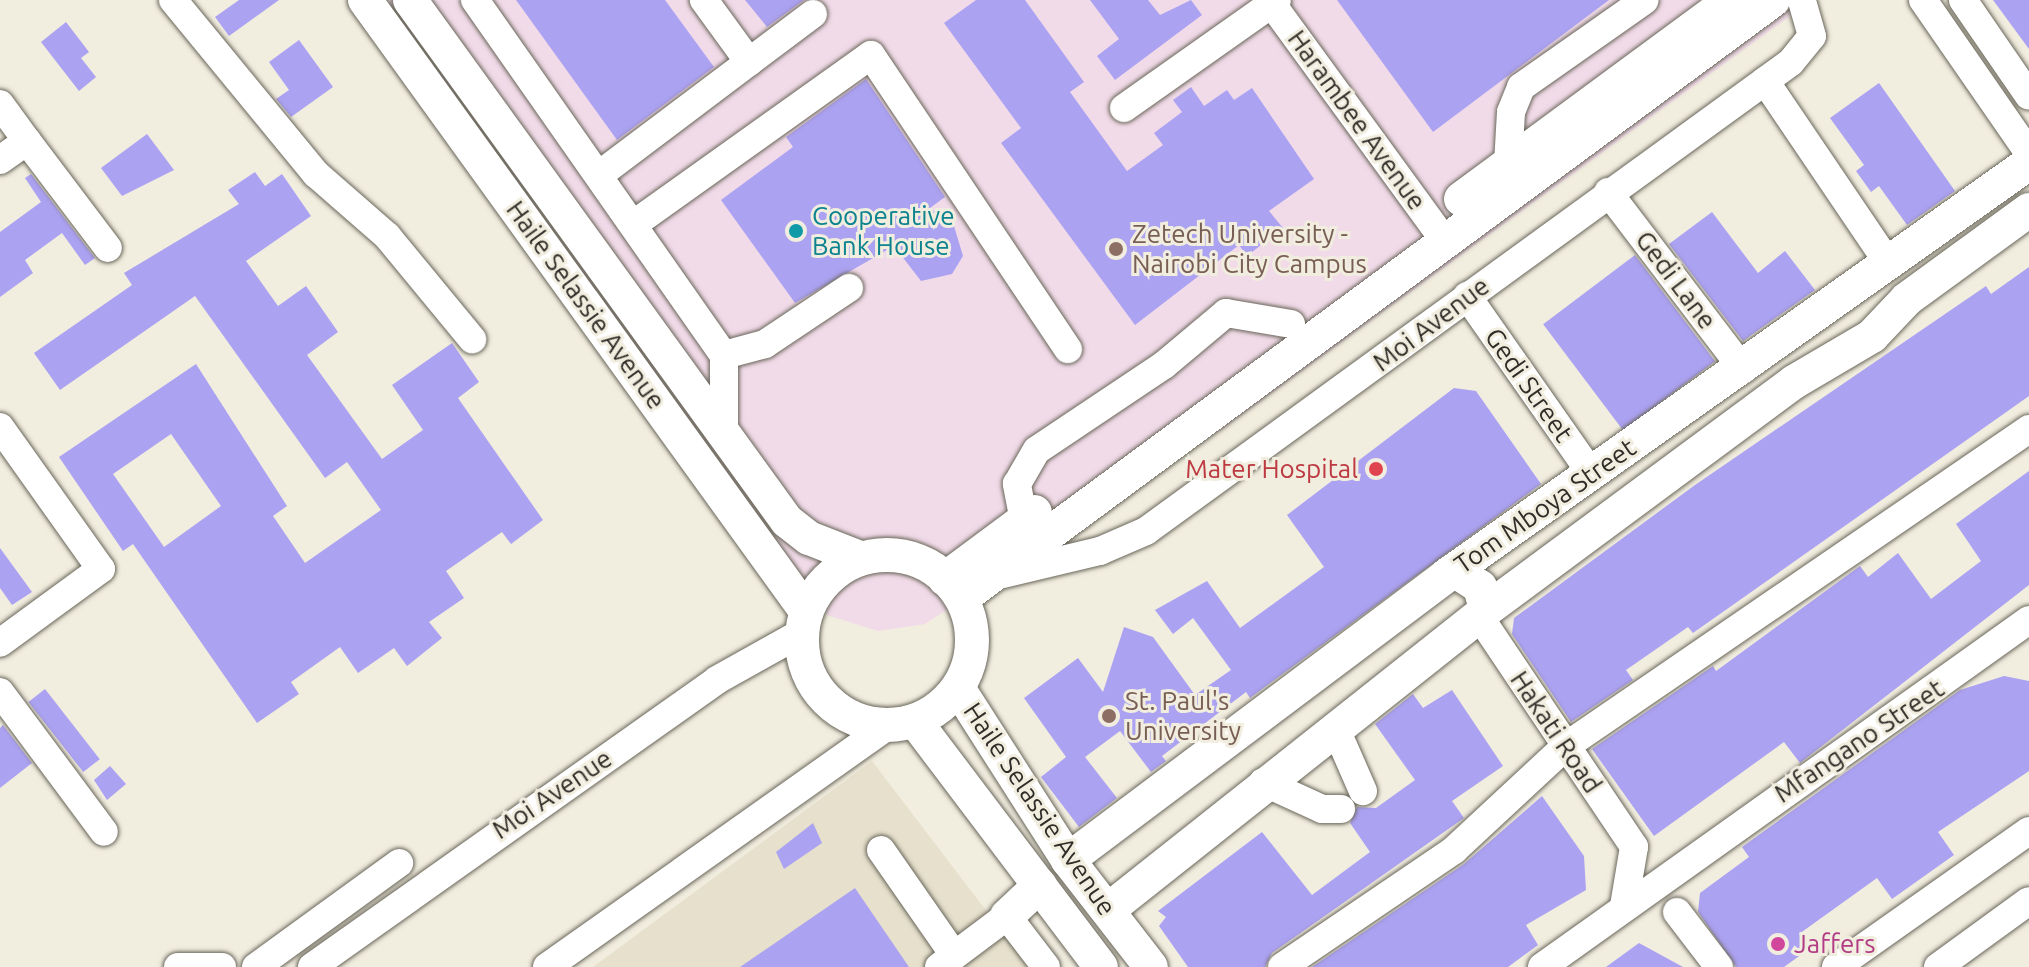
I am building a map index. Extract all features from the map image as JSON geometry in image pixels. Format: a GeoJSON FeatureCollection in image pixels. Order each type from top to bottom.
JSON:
{"type":"FeatureCollection","features":[{"type":"Feature","properties":{"kind":"main road","name":"Haile Selassie Avenue"},"geometry":{"type":"LineString","coordinates":[[365,0],[804,622],[811,679],[824,699],[843,714],[902,724],[1040,885],[1101,967]]}},
{"type":"Feature","properties":{"kind":"main road","name":"Haile Selassie Avenue"},"geometry":{"type":"LineString","coordinates":[[410,0],[787,521],[809,538],[860,558],[912,557],[954,588],[973,640],[958,688],[902,724]]}},
{"type":"Feature","properties":{"kind":"main road","name":"Moi Avenue"},"geometry":{"type":"LineString","coordinates":[[954,588],[989,577],[1437,230],[1508,164],[1731,0]]}},
{"type":"Feature","properties":{"kind":"main road","name":"Moi Avenue"},"geometry":{"type":"LineString","coordinates":[[954,588],[1024,521],[1291,324],[1437,230],[1773,0]]}},
{"type":"Feature","properties":{"kind":"main road","name":"Tom Mboya Street"},"geometry":{"type":"LineString","coordinates":[[1068,860],[1454,570],[1743,369],[2029,163]]}},
{"type":"Feature","properties":{"kind":"main road","name":"Tom Mboya Street"},"geometry":{"type":"LineString","coordinates":[[1108,910],[1263,782],[1482,613],[1794,382],[1872,336],[1907,299],[2029,210]]}},
{"type":"Feature","properties":{"kind":"main road"},"geometry":{"type":"LineString","coordinates":[[804,622],[836,573],[860,558]]}},
{"type":"Feature","properties":{"kind":"main road"},"geometry":{"type":"LineString","coordinates":[[1454,570],[1480,587],[1482,613]]}},
{"type":"Feature","properties":{"kind":"main road"},"geometry":{"type":"LineString","coordinates":[[1414,601],[1423,635],[1444,644]]}},
{"type":"Feature","properties":{"kind":"main road","name":"Haile Selassie Avenue"},"geometry":{"type":"LineString","coordinates":[[958,688],[1068,860],[1151,967]]}},
{"type":"Feature","properties":{"kind":"main road","name":"Haile Selassie Avenue"},"geometry":{"type":"LineString","coordinates":[[1007,916],[1040,885]]}},
{"type":"Feature","properties":{"kind":"street"},"geometry":{"type":"LineString","coordinates":[[173,0],[316,174],[387,236],[472,339]]}},
{"type":"Feature","properties":{"kind":"street"},"geometry":{"type":"LineString","coordinates":[[475,0],[724,355],[724,435]]}},
{"type":"Feature","properties":{"kind":"street"},"geometry":{"type":"LineString","coordinates":[[704,0],[749,62]]}},
{"type":"Feature","properties":{"kind":"street"},"geometry":{"type":"LineString","coordinates":[[1508,164],[1511,112],[1521,87],[1645,0]]}},
{"type":"Feature","properties":{"kind":"street","name":"Moi Avenue"},"geometry":{"type":"LineString","coordinates":[[989,577],[1100,551],[1146,531],[1608,192],[1765,81],[1812,36],[1802,0]]}},
{"type":"Feature","properties":{"kind":"street"},"geometry":{"type":"LineString","coordinates":[[1923,0],[2029,153]]}},
{"type":"Feature","properties":{"kind":"street"},"geometry":{"type":"LineString","coordinates":[[1963,0],[2029,96]]}},
{"type":"Feature","properties":{"kind":"street"},"geometry":{"type":"LineString","coordinates":[[1124,108],[1273,1]]}},
{"type":"Feature","properties":{"kind":"street","name":"Harambee Avenue"},"geometry":{"type":"LineString","coordinates":[[1273,1],[1437,230]]}},
{"type":"Feature","properties":{"kind":"street"},"geometry":{"type":"LineString","coordinates":[[599,175],[813,14]]}},
{"type":"Feature","properties":{"kind":"street"},"geometry":{"type":"LineString","coordinates":[[634,224],[871,55],[1068,349]]}},
{"type":"Feature","properties":{"kind":"street"},"geometry":{"type":"LineString","coordinates":[[1765,81],[1889,264]]}},
{"type":"Feature","properties":{"kind":"street"},"geometry":{"type":"LineString","coordinates":[[0,104],[108,248]]}},
{"type":"Feature","properties":{"kind":"street"},"geometry":{"type":"LineString","coordinates":[[0,160],[27,141]]}},
{"type":"Feature","properties":{"kind":"street","name":"Gedi Lane"},"geometry":{"type":"LineString","coordinates":[[1608,192],[1743,369]]}},
{"type":"Feature","properties":{"kind":"street"},"geometry":{"type":"LineString","coordinates":[[724,355],[765,344],[849,288]]}},
{"type":"Feature","properties":{"kind":"street","name":"Gedi Street"},"geometry":{"type":"LineString","coordinates":[[1467,296],[1591,473]]}},
{"type":"Feature","properties":{"kind":"street"},"geometry":{"type":"LineString","coordinates":[[1024,521],[1017,484],[1037,450],[1164,365],[1226,313],[1291,324]]}},
{"type":"Feature","properties":{"kind":"street"},"geometry":{"type":"LineString","coordinates":[[0,427],[101,569],[0,643]]}},
{"type":"Feature","properties":{"kind":"street"},"geometry":{"type":"LineString","coordinates":[[1282,967],[1454,850],[1566,746],[2029,429]]}},
{"type":"Feature","properties":{"kind":"street","name":"Hakati Road"},"geometry":{"type":"LineString","coordinates":[[1482,613],[1634,847]]}},
{"type":"Feature","properties":{"kind":"street","name":"Moi Avenue"},"geometry":{"type":"LineString","coordinates":[[312,967],[417,886],[804,622]]}},
{"type":"Feature","properties":{"kind":"street","name":"Mfangano Street"},"geometry":{"type":"LineString","coordinates":[[1624,906],[1686,858],[2027,627]]}},
{"type":"Feature","properties":{"kind":"street"},"geometry":{"type":"LineString","coordinates":[[0,692],[104,832]]}},
{"type":"Feature","properties":{"kind":"street"},"geometry":{"type":"LineString","coordinates":[[547,967],[902,724]]}},
{"type":"Feature","properties":{"kind":"street"},"geometry":{"type":"LineString","coordinates":[[1335,727],[1363,791]]}},
{"type":"Feature","properties":{"kind":"street"},"geometry":{"type":"LineString","coordinates":[[1263,782],[1322,809],[1341,809]]}},
{"type":"Feature","properties":{"kind":"street"},"geometry":{"type":"LineString","coordinates":[[1836,967],[2029,831]]}},
{"type":"Feature","properties":{"kind":"street"},"geometry":{"type":"LineString","coordinates":[[1624,906],[1634,847],[1686,858],[1677,912]]}},
{"type":"Feature","properties":{"kind":"street"},"geometry":{"type":"LineString","coordinates":[[881,850],[946,961],[1007,916],[1046,967]]}},
{"type":"Feature","properties":{"kind":"street"},"geometry":{"type":"LineString","coordinates":[[256,967],[399,863]]}},
{"type":"Feature","properties":{"kind":"street"},"geometry":{"type":"LineString","coordinates":[[1938,967],[2029,901]]}},
{"type":"Feature","properties":{"kind":"street"},"geometry":{"type":"LineString","coordinates":[[1542,967],[1624,906],[1677,912],[1719,967]]}},
{"type":"Feature","properties":{"kind":"street"},"geometry":{"type":"LineString","coordinates":[[178,967],[222,967]]}},
{"type":"Feature","properties":{"kind":"shaded area"},"geometry":{"type":"Polygon","coordinates":[[[381,0],[1812,0],[1225,427],[925,624],[878,631],[827,615],[381,0]]]}},
{"type":"Feature","properties":{"kind":"shaded area"},"geometry":{"type":"Polygon","coordinates":[[[872,761],[1029,967],[593,967],[872,761]]]}},
{"type":"Feature","properties":{"kind":"building"},"geometry":{"type":"Polygon","coordinates":[[[239,0],[279,0],[229,36],[215,17],[239,0]]]}},
{"type":"Feature","properties":{"kind":"building"},"geometry":{"type":"Polygon","coordinates":[[[516,0],[665,0],[714,67],[617,140],[516,0]]]}},
{"type":"Feature","properties":{"kind":"building"},"geometry":{"type":"Polygon","coordinates":[[[745,0],[804,0],[767,27],[745,0]]]}},
{"type":"Feature","properties":{"kind":"building"},"geometry":{"type":"Polygon","coordinates":[[[976,0],[1025,0],[1084,82],[1070,92],[1127,171],[1163,145],[1154,133],[1182,112],[1173,100],[1191,87],[1204,106],[1227,90],[1234,100],[1252,88],[1314,179],[1269,211],[1283,228],[1247,256],[1239,245],[1135,325],[1001,143],[1021,128],[944,23],[976,0]]]}},
{"type":"Feature","properties":{"kind":"building"},"geometry":{"type":"Polygon","coordinates":[[[1090,0],[1148,0],[1160,15],[1191,0],[1202,15],[1115,80],[1097,56],[1119,39],[1090,0]]]}},
{"type":"Feature","properties":{"kind":"building"},"geometry":{"type":"Polygon","coordinates":[[[1337,0],[1609,0],[1433,132],[1337,0]]]}},
{"type":"Feature","properties":{"kind":"building"},"geometry":{"type":"Polygon","coordinates":[[[1993,0],[2029,0],[2029,49],[1993,0]]]}},
{"type":"Feature","properties":{"kind":"building"},"geometry":{"type":"Polygon","coordinates":[[[66,22],[89,52],[81,58],[96,77],[79,91],[41,42],[66,22]]]}},
{"type":"Feature","properties":{"kind":"building"},"geometry":{"type":"Polygon","coordinates":[[[299,40],[333,87],[291,117],[276,99],[289,90],[269,62],[299,40]]]}},
{"type":"Feature","properties":{"kind":"building"},"geometry":{"type":"Polygon","coordinates":[[[866,79],[945,197],[930,208],[954,226],[963,256],[952,274],[921,281],[894,246],[795,303],[721,200],[793,147],[786,137],[866,79]]]}},
{"type":"Feature","properties":{"kind":"building"},"geometry":{"type":"Polygon","coordinates":[[[1879,83],[1955,191],[1907,225],[1879,186],[1871,192],[1856,171],[1864,165],[1830,118],[1879,83]]]}},
{"type":"Feature","properties":{"kind":"building"},"geometry":{"type":"Polygon","coordinates":[[[147,134],[174,170],[122,196],[101,168],[147,134]]]}},
{"type":"Feature","properties":{"kind":"building"},"geometry":{"type":"Polygon","coordinates":[[[255,172],[265,186],[282,174],[311,216],[246,261],[278,306],[306,286],[338,332],[307,355],[382,459],[423,430],[392,385],[452,343],[479,382],[458,398],[543,520],[511,544],[502,532],[446,571],[464,598],[429,622],[442,638],[407,666],[394,648],[358,673],[340,647],[291,682],[299,694],[257,723],[133,544],[123,551],[59,457],[196,364],[287,506],[273,516],[305,563],[381,510],[347,462],[325,478],[195,296],[60,390],[34,353],[132,285],[124,273],[239,204],[228,190],[255,172]],[[171,434],[113,474],[164,547],[221,506],[171,434]]]}},
{"type":"Feature","properties":{"kind":"building"},"geometry":{"type":"Polygon","coordinates":[[[31,174],[95,258],[85,265],[62,233],[25,260],[33,273],[0,297],[0,232],[41,202],[25,178],[31,174]]]}},
{"type":"Feature","properties":{"kind":"building"},"geometry":{"type":"Polygon","coordinates":[[[1712,212],[1758,273],[1785,251],[1815,290],[1743,341],[1669,244],[1712,212]]]}},
{"type":"Feature","properties":{"kind":"building"},"geometry":{"type":"Polygon","coordinates":[[[1635,255],[1715,361],[1623,430],[1543,324],[1635,255]]]}},
{"type":"Feature","properties":{"kind":"building"},"geometry":{"type":"Polygon","coordinates":[[[2029,267],[2029,396],[1693,633],[1688,627],[1626,670],[1633,680],[1571,722],[1512,634],[1514,618],[1695,485],[1986,286],[1991,294],[2029,267]]]}},
{"type":"Feature","properties":{"kind":"building"},"geometry":{"type":"Polygon","coordinates":[[[1454,388],[1476,391],[1541,484],[1250,698],[1246,692],[1162,756],[1166,761],[1151,772],[1120,731],[1085,757],[1117,798],[1079,827],[1041,777],[1066,757],[1024,698],[1078,658],[1103,692],[1124,627],[1153,637],[1195,695],[1231,670],[1193,618],[1173,634],[1155,610],[1207,581],[1240,628],[1324,567],[1287,515],[1454,388]]]}},
{"type":"Feature","properties":{"kind":"building"},"geometry":{"type":"Polygon","coordinates":[[[2029,471],[2029,585],[1800,763],[1784,742],[1654,836],[1592,749],[1713,666],[1716,671],[1860,566],[1868,577],[1898,553],[1931,599],[1981,561],[1956,524],[2029,471]]]}},
{"type":"Feature","properties":{"kind":"building"},"geometry":{"type":"Polygon","coordinates":[[[0,548],[32,592],[12,605],[0,588],[0,548]]]}},
{"type":"Feature","properties":{"kind":"building"},"geometry":{"type":"Polygon","coordinates":[[[2004,676],[2029,681],[2029,771],[1938,832],[1954,855],[1892,899],[1877,878],[1799,934],[1809,949],[1784,967],[1736,967],[1698,912],[1700,893],[1749,857],[1742,847],[1960,690],[2004,676]]]}},
{"type":"Feature","properties":{"kind":"building"},"geometry":{"type":"Polygon","coordinates":[[[45,689],[100,759],[83,772],[28,702],[45,689]]]}},
{"type":"Feature","properties":{"kind":"building"},"geometry":{"type":"Polygon","coordinates":[[[1452,690],[1503,766],[1452,801],[1464,818],[1272,953],[1265,967],[1188,967],[1159,926],[1166,917],[1158,911],[1262,832],[1312,895],[1370,852],[1350,823],[1357,807],[1376,808],[1415,780],[1375,724],[1413,694],[1423,708],[1452,690]]]}},
{"type":"Feature","properties":{"kind":"building"},"geometry":{"type":"Polygon","coordinates":[[[3,725],[32,763],[0,788],[0,728],[3,725]]]}},
{"type":"Feature","properties":{"kind":"building"},"geometry":{"type":"Polygon","coordinates":[[[110,766],[126,784],[107,800],[94,780],[110,766]]]}},
{"type":"Feature","properties":{"kind":"building"},"geometry":{"type":"Polygon","coordinates":[[[1542,796],[1584,856],[1586,890],[1526,925],[1538,945],[1508,967],[1312,967],[1464,864],[1542,796]]]}},
{"type":"Feature","properties":{"kind":"building"},"geometry":{"type":"Polygon","coordinates":[[[813,823],[822,843],[784,869],[776,852],[813,823]]]}},
{"type":"Feature","properties":{"kind":"building"},"geometry":{"type":"Polygon","coordinates":[[[855,888],[909,967],[740,967],[855,888]]]}},
{"type":"Feature","properties":{"kind":"building"},"geometry":{"type":"Polygon","coordinates":[[[1639,943],[1683,967],[1606,967],[1639,943]]]}},
{"type":"Feature","properties":{"kind":"place","name":"Cooperative Bank House"},"geometry":{"type":"Point","coordinates":[796,231]}},
{"type":"Feature","properties":{"kind":"place","name":"Zetech University - Nairobi City Campus"},"geometry":{"type":"Point","coordinates":[1116,249]}},
{"type":"Feature","properties":{"kind":"place","name":"Mater Hospital"},"geometry":{"type":"Point","coordinates":[1376,469]}},
{"type":"Feature","properties":{"kind":"place","name":"St. Paul's University"},"geometry":{"type":"Point","coordinates":[1109,716]}},
{"type":"Feature","properties":{"kind":"place","name":"Jaffers"},"geometry":{"type":"Point","coordinates":[1778,944]}}]}
